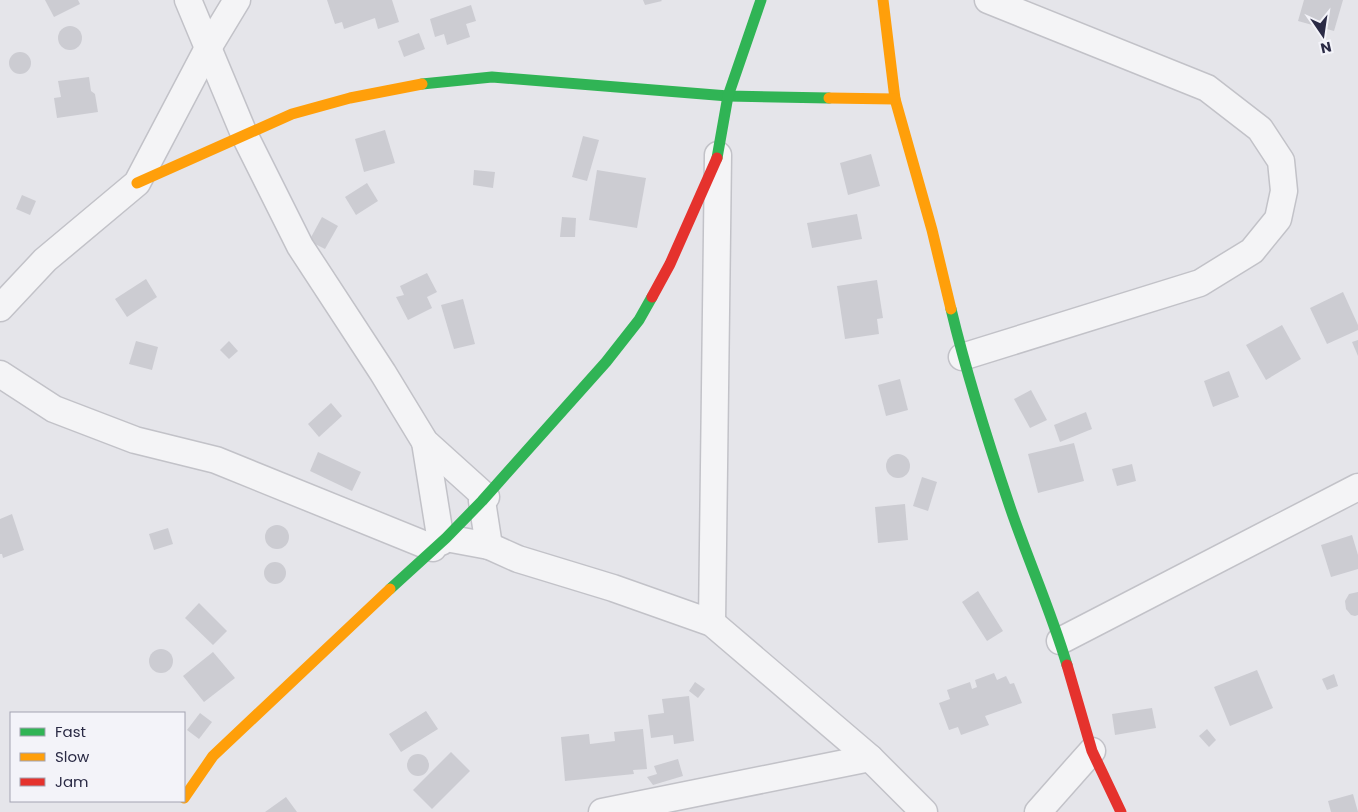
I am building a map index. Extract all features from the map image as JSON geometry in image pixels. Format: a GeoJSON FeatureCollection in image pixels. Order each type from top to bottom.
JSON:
{"type":"FeatureCollection","features":[{"type":"Feature","properties":{"kind":"street"},"geometry":{"type":"LineString","coordinates":[[188,0],[244,134],[300,246],[383,373],[425,442],[484,499],[489,546]]}},
{"type":"Feature","properties":{"kind":"street"},"geometry":{"type":"LineString","coordinates":[[137,183],[208,48],[237,0]]}},
{"type":"Feature","properties":{"kind":"street"},"geometry":{"type":"LineString","coordinates":[[712,624],[718,155],[728,96],[761,0]]}},
{"type":"Feature","properties":{"kind":"street"},"geometry":{"type":"LineString","coordinates":[[882,0],[895,99],[932,230],[962,357],[1010,508],[1060,641],[1092,751],[1120,812]]}},
{"type":"Feature","properties":{"kind":"street"},"geometry":{"type":"LineString","coordinates":[[962,357],[1200,283],[1252,250],[1278,219],[1284,191],[1281,161],[1260,129],[1208,88],[988,0]]}},
{"type":"Feature","properties":{"kind":"street"},"geometry":{"type":"LineString","coordinates":[[0,308],[45,260],[137,183],[292,114],[350,98],[423,84],[492,77],[728,96],[895,99]]}},
{"type":"Feature","properties":{"kind":"street"},"geometry":{"type":"LineString","coordinates":[[185,796],[213,756],[440,543],[484,499],[606,362],[640,320],[670,264],[718,155]]}},
{"type":"Feature","properties":{"kind":"street"},"geometry":{"type":"LineString","coordinates":[[0,374],[54,409],[135,440],[216,460],[440,543],[489,546],[518,559],[613,588],[712,624],[870,758],[924,812]]}},
{"type":"Feature","properties":{"kind":"street"},"geometry":{"type":"LineString","coordinates":[[425,442],[440,543]]}},
{"type":"Feature","properties":{"kind":"street"},"geometry":{"type":"LineString","coordinates":[[1060,641],[1358,487]]}},
{"type":"Feature","properties":{"kind":"street"},"geometry":{"type":"LineString","coordinates":[[1038,812],[1092,751]]}},
{"type":"Feature","properties":{"kind":"street"},"geometry":{"type":"LineString","coordinates":[[602,812],[870,758]]}},
{"type":"Feature","properties":{"kind":"building"},"geometry":{"type":"Polygon","coordinates":[[[45,0],[78,0],[80,4],[54,17],[45,0]]]}},
{"type":"Feature","properties":{"kind":"building"},"geometry":{"type":"Polygon","coordinates":[[[327,0],[392,0],[399,22],[378,29],[375,18],[344,29],[342,22],[335,24],[327,0]]]}},
{"type":"Feature","properties":{"kind":"building"},"geometry":{"type":"Polygon","coordinates":[[[643,0],[661,0],[662,1],[645,5],[643,0]]]}},
{"type":"Feature","properties":{"kind":"building"},"geometry":{"type":"Polygon","coordinates":[[[1304,0],[1343,0],[1334,31],[1298,21],[1304,0]]]}},
{"type":"Feature","properties":{"kind":"building"},"geometry":{"type":"Polygon","coordinates":[[[471,5],[476,21],[466,24],[470,37],[447,45],[444,34],[435,37],[430,19],[471,5]]]}},
{"type":"Feature","properties":{"kind":"building"},"geometry":{"type":"Polygon","coordinates":[[[70,26],[79,29],[82,38],[79,47],[70,50],[61,47],[58,38],[61,29],[70,26]]]}},
{"type":"Feature","properties":{"kind":"building"},"geometry":{"type":"Polygon","coordinates":[[[419,33],[425,49],[404,57],[398,41],[419,33]]]}},
{"type":"Feature","properties":{"kind":"building"},"geometry":{"type":"Polygon","coordinates":[[[20,52],[28,55],[31,63],[28,71],[20,74],[12,71],[9,63],[12,55],[20,52]]]}},
{"type":"Feature","properties":{"kind":"building"},"geometry":{"type":"Polygon","coordinates":[[[89,77],[91,91],[95,94],[98,112],[57,118],[54,98],[61,97],[58,81],[89,77]]]}},
{"type":"Feature","properties":{"kind":"building"},"geometry":{"type":"Polygon","coordinates":[[[385,130],[395,163],[364,172],[355,139],[385,130]]]}},
{"type":"Feature","properties":{"kind":"building"},"geometry":{"type":"Polygon","coordinates":[[[583,136],[599,140],[587,181],[572,177],[583,136]]]}},
{"type":"Feature","properties":{"kind":"building"},"geometry":{"type":"Polygon","coordinates":[[[871,154],[880,186],[848,195],[840,163],[871,154]]]}},
{"type":"Feature","properties":{"kind":"building"},"geometry":{"type":"Polygon","coordinates":[[[474,170],[495,172],[493,188],[473,185],[474,170]]]}},
{"type":"Feature","properties":{"kind":"building"},"geometry":{"type":"Polygon","coordinates":[[[597,170],[646,178],[637,228],[589,220],[597,170]]]}},
{"type":"Feature","properties":{"kind":"building"},"geometry":{"type":"Polygon","coordinates":[[[367,183],[378,201],[356,215],[345,197],[367,183]]]}},
{"type":"Feature","properties":{"kind":"building"},"geometry":{"type":"Polygon","coordinates":[[[22,195],[36,201],[30,215],[16,209],[22,195]]]}},
{"type":"Feature","properties":{"kind":"building"},"geometry":{"type":"Polygon","coordinates":[[[857,214],[862,239],[812,248],[807,223],[857,214]]]}},
{"type":"Feature","properties":{"kind":"building"},"geometry":{"type":"Polygon","coordinates":[[[322,217],[338,226],[325,249],[309,241],[322,217]]]}},
{"type":"Feature","properties":{"kind":"building"},"geometry":{"type":"Polygon","coordinates":[[[562,217],[576,218],[575,237],[560,237],[562,217]]]}},
{"type":"Feature","properties":{"kind":"building"},"geometry":{"type":"Polygon","coordinates":[[[427,273],[437,292],[427,297],[432,308],[408,320],[396,297],[404,295],[400,286],[427,273]]]}},
{"type":"Feature","properties":{"kind":"building"},"geometry":{"type":"Polygon","coordinates":[[[146,279],[157,297],[127,317],[115,299],[146,279]]]}},
{"type":"Feature","properties":{"kind":"building"},"geometry":{"type":"Polygon","coordinates":[[[877,280],[883,318],[877,319],[879,334],[845,339],[837,286],[877,280]]]}},
{"type":"Feature","properties":{"kind":"building"},"geometry":{"type":"Polygon","coordinates":[[[1343,292],[1358,325],[1358,330],[1327,344],[1310,308],[1343,292]]]}},
{"type":"Feature","properties":{"kind":"building"},"geometry":{"type":"Polygon","coordinates":[[[463,299],[475,344],[454,349],[441,305],[463,299]]]}},
{"type":"Feature","properties":{"kind":"building"},"geometry":{"type":"Polygon","coordinates":[[[1282,325],[1301,359],[1266,380],[1246,345],[1282,325]]]}},
{"type":"Feature","properties":{"kind":"building"},"geometry":{"type":"Polygon","coordinates":[[[1358,340],[1358,356],[1352,342],[1358,340]]]}},
{"type":"Feature","properties":{"kind":"building"},"geometry":{"type":"Polygon","coordinates":[[[136,341],[158,347],[152,370],[129,364],[136,341]]]}},
{"type":"Feature","properties":{"kind":"building"},"geometry":{"type":"Polygon","coordinates":[[[229,341],[238,351],[229,359],[220,350],[229,341]]]}},
{"type":"Feature","properties":{"kind":"building"},"geometry":{"type":"Polygon","coordinates":[[[1229,371],[1239,397],[1213,407],[1204,381],[1229,371]]]}},
{"type":"Feature","properties":{"kind":"building"},"geometry":{"type":"Polygon","coordinates":[[[900,379],[908,410],[886,416],[878,385],[900,379]]]}},
{"type":"Feature","properties":{"kind":"building"},"geometry":{"type":"Polygon","coordinates":[[[1031,390],[1047,420],[1030,428],[1014,399],[1031,390]]]}},
{"type":"Feature","properties":{"kind":"building"},"geometry":{"type":"Polygon","coordinates":[[[331,403],[342,416],[319,437],[308,424],[331,403]]]}},
{"type":"Feature","properties":{"kind":"building"},"geometry":{"type":"Polygon","coordinates":[[[1086,412],[1092,429],[1060,442],[1054,425],[1086,412]]]}},
{"type":"Feature","properties":{"kind":"building"},"geometry":{"type":"Polygon","coordinates":[[[1074,443],[1084,481],[1038,493],[1028,454],[1074,443]]]}},
{"type":"Feature","properties":{"kind":"building"},"geometry":{"type":"Polygon","coordinates":[[[318,452],[361,472],[352,491],[310,471],[318,452]]]}},
{"type":"Feature","properties":{"kind":"building"},"geometry":{"type":"Polygon","coordinates":[[[898,454],[903,455],[909,461],[909,471],[903,477],[898,478],[893,477],[887,471],[886,466],[887,461],[893,455],[898,454]]]}},
{"type":"Feature","properties":{"kind":"building"},"geometry":{"type":"Polygon","coordinates":[[[1132,464],[1136,481],[1117,486],[1112,469],[1132,464]]]}},
{"type":"Feature","properties":{"kind":"building"},"geometry":{"type":"Polygon","coordinates":[[[922,477],[937,482],[928,511],[913,506],[922,477]]]}},
{"type":"Feature","properties":{"kind":"building"},"geometry":{"type":"Polygon","coordinates":[[[905,504],[908,540],[878,543],[875,507],[905,504]]]}},
{"type":"Feature","properties":{"kind":"building"},"geometry":{"type":"Polygon","coordinates":[[[12,514],[24,550],[3,558],[2,554],[0,554],[0,519],[12,514]]]}},
{"type":"Feature","properties":{"kind":"building"},"geometry":{"type":"Polygon","coordinates":[[[277,525],[285,529],[289,537],[285,545],[277,549],[269,545],[265,537],[269,529],[277,525]]]}},
{"type":"Feature","properties":{"kind":"building"},"geometry":{"type":"Polygon","coordinates":[[[168,528],[173,544],[154,550],[149,534],[168,528]]]}},
{"type":"Feature","properties":{"kind":"building"},"geometry":{"type":"Polygon","coordinates":[[[1352,535],[1358,555],[1358,569],[1331,577],[1321,545],[1352,535]]]}},
{"type":"Feature","properties":{"kind":"building"},"geometry":{"type":"Polygon","coordinates":[[[271,562],[279,562],[286,569],[286,577],[279,584],[271,584],[264,577],[264,569],[271,562]]]}},
{"type":"Feature","properties":{"kind":"building"},"geometry":{"type":"Polygon","coordinates":[[[978,591],[1003,631],[987,641],[962,602],[978,591]]]}},
{"type":"Feature","properties":{"kind":"building"},"geometry":{"type":"Polygon","coordinates":[[[1358,592],[1358,615],[1355,616],[1351,615],[1346,609],[1345,601],[1349,594],[1358,592]]]}},
{"type":"Feature","properties":{"kind":"building"},"geometry":{"type":"Polygon","coordinates":[[[199,603],[227,631],[213,645],[185,618],[199,603]]]}},
{"type":"Feature","properties":{"kind":"building"},"geometry":{"type":"Polygon","coordinates":[[[161,649],[170,652],[173,661],[170,670],[161,673],[152,670],[149,661],[152,652],[161,649]]]}},
{"type":"Feature","properties":{"kind":"building"},"geometry":{"type":"Polygon","coordinates":[[[213,652],[235,678],[204,702],[183,676],[213,652]]]}},
{"type":"Feature","properties":{"kind":"building"},"geometry":{"type":"Polygon","coordinates":[[[1257,670],[1273,708],[1230,726],[1214,687],[1257,670]]]}},
{"type":"Feature","properties":{"kind":"building"},"geometry":{"type":"Polygon","coordinates":[[[994,673],[997,680],[1006,676],[1010,684],[1014,683],[1022,703],[985,716],[989,725],[961,735],[958,727],[949,730],[939,703],[950,699],[947,690],[970,682],[972,689],[977,687],[975,680],[994,673]]]}},
{"type":"Feature","properties":{"kind":"building"},"geometry":{"type":"Polygon","coordinates":[[[1334,674],[1338,686],[1327,690],[1322,679],[1334,674]]]}},
{"type":"Feature","properties":{"kind":"building"},"geometry":{"type":"Polygon","coordinates":[[[695,682],[705,689],[698,698],[689,691],[695,682]]]}},
{"type":"Feature","properties":{"kind":"building"},"geometry":{"type":"Polygon","coordinates":[[[689,696],[694,741],[674,744],[673,735],[651,738],[648,715],[664,713],[662,699],[689,696]]]}},
{"type":"Feature","properties":{"kind":"building"},"geometry":{"type":"Polygon","coordinates":[[[1152,708],[1156,728],[1115,735],[1112,714],[1152,708]]]}},
{"type":"Feature","properties":{"kind":"building"},"geometry":{"type":"Polygon","coordinates":[[[426,711],[438,729],[401,752],[389,734],[426,711]]]}},
{"type":"Feature","properties":{"kind":"building"},"geometry":{"type":"Polygon","coordinates":[[[200,713],[212,722],[199,739],[187,730],[200,713]]]}},
{"type":"Feature","properties":{"kind":"building"},"geometry":{"type":"Polygon","coordinates":[[[643,729],[647,769],[633,770],[634,774],[565,781],[561,737],[589,734],[590,744],[615,741],[614,732],[643,729]]]}},
{"type":"Feature","properties":{"kind":"building"},"geometry":{"type":"Polygon","coordinates":[[[1207,729],[1216,740],[1209,747],[1199,736],[1207,729]]]}},
{"type":"Feature","properties":{"kind":"building"},"geometry":{"type":"Polygon","coordinates":[[[451,752],[470,771],[432,809],[413,790],[451,752]]]}},
{"type":"Feature","properties":{"kind":"building"},"geometry":{"type":"Polygon","coordinates":[[[418,754],[426,757],[429,765],[426,773],[418,776],[410,773],[407,765],[410,757],[418,754]]]}},
{"type":"Feature","properties":{"kind":"building"},"geometry":{"type":"Polygon","coordinates":[[[678,759],[683,776],[653,785],[647,777],[657,774],[654,766],[678,759]]]}},
{"type":"Feature","properties":{"kind":"building"},"geometry":{"type":"Polygon","coordinates":[[[1353,794],[1358,812],[1331,812],[1328,801],[1353,794]]]}},
{"type":"Feature","properties":{"kind":"building"},"geometry":{"type":"Polygon","coordinates":[[[286,797],[297,812],[265,812],[286,797]]]}},
{"type":"Feature","properties":{"kind":"traffic: fast"},"geometry":{"type":"LineString","coordinates":[[717,158],[728,96],[761,0]]}},
{"type":"Feature","properties":{"kind":"traffic: fast"},"geometry":{"type":"LineString","coordinates":[[422,84],[492,77],[728,96],[829,98]]}},
{"type":"Feature","properties":{"kind":"traffic: fast"},"geometry":{"type":"LineString","coordinates":[[390,589],[446,538],[482,501],[606,362],[639,320],[652,297]]}},
{"type":"Feature","properties":{"kind":"traffic: fast"},"geometry":{"type":"LineString","coordinates":[[951,309],[971,384],[994,458],[1067,665]]}},
{"type":"Feature","properties":{"kind":"traffic: slow"},"geometry":{"type":"LineString","coordinates":[[883,0],[895,99],[932,230],[951,309]]}},
{"type":"Feature","properties":{"kind":"traffic: slow"},"geometry":{"type":"LineString","coordinates":[[137,183],[292,114],[350,98],[422,84]]}},
{"type":"Feature","properties":{"kind":"traffic: slow"},"geometry":{"type":"LineString","coordinates":[[829,98],[895,99]]}},
{"type":"Feature","properties":{"kind":"traffic: slow"},"geometry":{"type":"LineString","coordinates":[[185,797],[213,756],[390,589]]}},
{"type":"Feature","properties":{"kind":"traffic: jam"},"geometry":{"type":"LineString","coordinates":[[652,297],[670,264],[717,158]]}},
{"type":"Feature","properties":{"kind":"traffic: jam"},"geometry":{"type":"LineString","coordinates":[[1067,665],[1092,751],[1121,812]]}}]}
